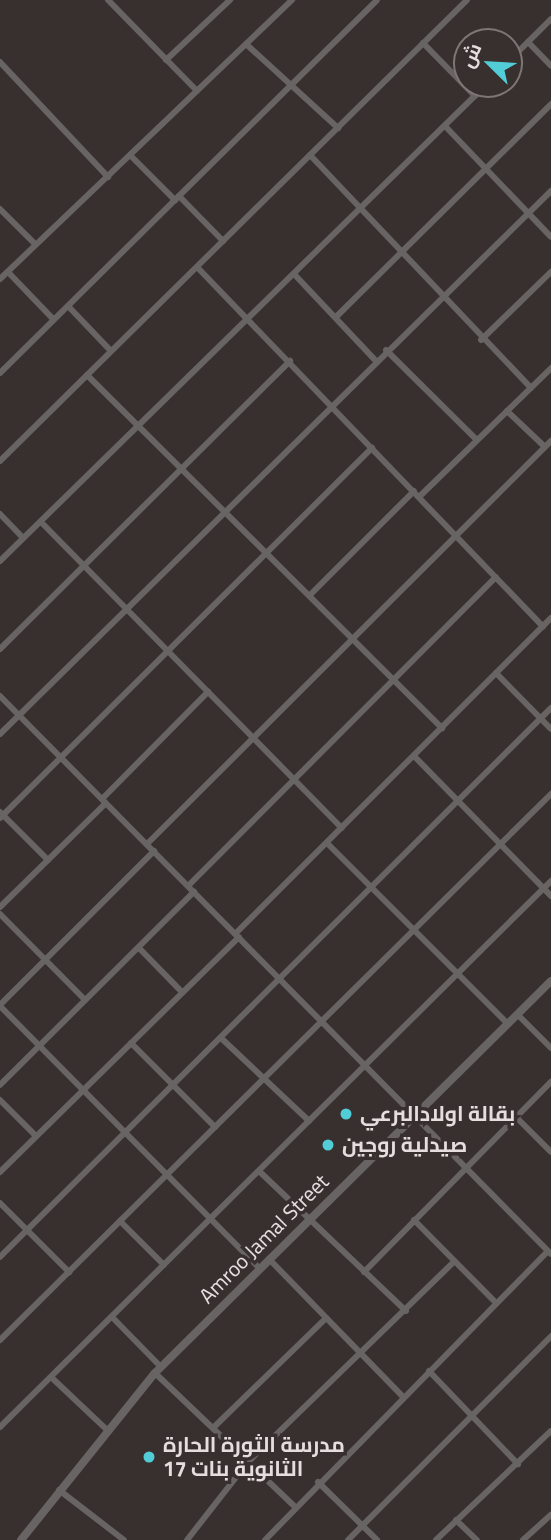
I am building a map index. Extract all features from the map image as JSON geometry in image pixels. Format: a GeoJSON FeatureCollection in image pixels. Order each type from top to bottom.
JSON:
{"type":"FeatureCollection","features":[{"type":"Feature","properties":{"kind":"street"},"geometry":{"type":"LineString","coordinates":[[108,0],[197,91]]}},
{"type":"Feature","properties":{"kind":"street"},"geometry":{"type":"LineString","coordinates":[[166,60],[230,0]]}},
{"type":"Feature","properties":{"kind":"street"},"geometry":{"type":"LineString","coordinates":[[0,279],[292,0]]}},
{"type":"Feature","properties":{"kind":"street"},"geometry":{"type":"LineString","coordinates":[[0,373],[377,0]]}},
{"type":"Feature","properties":{"kind":"street"},"geometry":{"type":"LineString","coordinates":[[0,461],[467,0]]}},
{"type":"Feature","properties":{"kind":"street"},"geometry":{"type":"LineString","coordinates":[[523,46],[551,19]]}},
{"type":"Feature","properties":{"kind":"street"},"geometry":{"type":"LineString","coordinates":[[527,42],[551,66]]}},
{"type":"Feature","properties":{"kind":"street"},"geometry":{"type":"LineString","coordinates":[[423,43],[453,74]]}},
{"type":"Feature","properties":{"kind":"street"},"geometry":{"type":"LineString","coordinates":[[246,44],[338,128]]}},
{"type":"Feature","properties":{"kind":"street"},"geometry":{"type":"LineString","coordinates":[[0,62],[108,177]]}},
{"type":"Feature","properties":{"kind":"street"},"geometry":{"type":"LineString","coordinates":[[0,561],[473,98]]}},
{"type":"Feature","properties":{"kind":"street"},"geometry":{"type":"LineString","coordinates":[[335,317],[551,104]]}},
{"type":"Feature","properties":{"kind":"street"},"geometry":{"type":"LineString","coordinates":[[446,126],[551,237]]}},
{"type":"Feature","properties":{"kind":"street"},"geometry":{"type":"LineString","coordinates":[[130,155],[223,240]]}},
{"type":"Feature","properties":{"kind":"street"},"geometry":{"type":"LineString","coordinates":[[310,155],[438,298],[531,388]]}},
{"type":"Feature","properties":{"kind":"street"},"geometry":{"type":"LineString","coordinates":[[0,734],[375,360],[551,191]]}},
{"type":"Feature","properties":{"kind":"street"},"geometry":{"type":"LineString","coordinates":[[0,209],[35,244]]}},
{"type":"Feature","properties":{"kind":"street"},"geometry":{"type":"LineString","coordinates":[[197,267],[249,318],[542,627]]}},
{"type":"Feature","properties":{"kind":"street"},"geometry":{"type":"LineString","coordinates":[[8,272],[54,320]]}},
{"type":"Feature","properties":{"kind":"street"},"geometry":{"type":"LineString","coordinates":[[481,340],[551,272]]}},
{"type":"Feature","properties":{"kind":"street"},"geometry":{"type":"LineString","coordinates":[[294,274],[375,360]]}},
{"type":"Feature","properties":{"kind":"street"},"geometry":{"type":"LineString","coordinates":[[68,306],[111,351]]}},
{"type":"Feature","properties":{"kind":"street"},"geometry":{"type":"LineString","coordinates":[[386,350],[477,440]]}},
{"type":"Feature","properties":{"kind":"street"},"geometry":{"type":"LineString","coordinates":[[0,649],[290,361]]}},
{"type":"Feature","properties":{"kind":"street"},"geometry":{"type":"LineString","coordinates":[[310,595],[551,368]]}},
{"type":"Feature","properties":{"kind":"street"},"geometry":{"type":"LineString","coordinates":[[87,375],[183,467],[442,728]]}},
{"type":"Feature","properties":{"kind":"street"},"geometry":{"type":"LineString","coordinates":[[507,411],[545,447]]}},
{"type":"Feature","properties":{"kind":"street"},"geometry":{"type":"LineString","coordinates":[[147,844],[551,441]]}},
{"type":"Feature","properties":{"kind":"street"},"geometry":{"type":"LineString","coordinates":[[48,860],[1,815],[372,447]]}},
{"type":"Feature","properties":{"kind":"street"},"geometry":{"type":"LineString","coordinates":[[0,514],[23,538]]}},
{"type":"Feature","properties":{"kind":"street"},"geometry":{"type":"LineString","coordinates":[[41,522],[342,828]]}},
{"type":"Feature","properties":{"kind":"street"},"geometry":{"type":"LineString","coordinates":[[188,886],[496,577]]}},
{"type":"Feature","properties":{"kind":"street"},"geometry":{"type":"LineString","coordinates":[[0,1172],[182,992],[551,618]]}},
{"type":"Feature","properties":{"kind":"street"},"geometry":{"type":"LineString","coordinates":[[496,673],[551,729]]}},
{"type":"Feature","properties":{"kind":"street"},"geometry":{"type":"LineString","coordinates":[[0,907],[208,692]]}},
{"type":"Feature","properties":{"kind":"street"},"geometry":{"type":"LineString","coordinates":[[0,696],[550,1252],[293,1505],[265,1540]]}},
{"type":"Feature","properties":{"kind":"street"},"geometry":{"type":"LineString","coordinates":[[0,1257],[551,708]]}},
{"type":"Feature","properties":{"kind":"street"},"geometry":{"type":"LineString","coordinates":[[414,756],[551,896]]}},
{"type":"Feature","properties":{"kind":"street"},"geometry":{"type":"LineString","coordinates":[[0,1340],[551,793]]}},
{"type":"Feature","properties":{"kind":"street"},"geometry":{"type":"LineString","coordinates":[[327,843],[507,1023]]}},
{"type":"Feature","properties":{"kind":"street"},"geometry":{"type":"LineString","coordinates":[[153,851],[0,1006],[260,1269]]}},
{"type":"Feature","properties":{"kind":"street"},"geometry":{"type":"LineString","coordinates":[[0,1426],[551,881]]}},
{"type":"Feature","properties":{"kind":"street"},"geometry":{"type":"LineString","coordinates":[[0,1086],[194,892]]}},
{"type":"Feature","properties":{"kind":"street"},"geometry":{"type":"LineString","coordinates":[[0,914],[85,1000]]}},
{"type":"Feature","properties":{"kind":"street"},"geometry":{"type":"LineString","coordinates":[[139,948],[182,992]]}},
{"type":"Feature","properties":{"kind":"street","name":"Amroo Jamal Street"},"geometry":{"type":"LineString","coordinates":[[21,1540],[57,1489],[158,1370],[551,981]]}},
{"type":"Feature","properties":{"kind":"street"},"geometry":{"type":"LineString","coordinates":[[517,1014],[551,1048]]}},
{"type":"Feature","properties":{"kind":"street"},"geometry":{"type":"LineString","coordinates":[[222,1038],[309,1121]]}},
{"type":"Feature","properties":{"kind":"street"},"geometry":{"type":"LineString","coordinates":[[131,1042],[215,1127]]}},
{"type":"Feature","properties":{"kind":"street"},"geometry":{"type":"LineString","coordinates":[[364,1272],[551,1082]]}},
{"type":"Feature","properties":{"kind":"street"},"geometry":{"type":"LineString","coordinates":[[0,1100],[36,1136]]}},
{"type":"Feature","properties":{"kind":"street"},"geometry":{"type":"LineString","coordinates":[[516,1117],[551,1152]]}},
{"type":"Feature","properties":{"kind":"street"},"geometry":{"type":"LineString","coordinates":[[259,1171],[405,1311]]}},
{"type":"Feature","properties":{"kind":"street"},"geometry":{"type":"LineString","coordinates":[[0,1203],[69,1272]]}},
{"type":"Feature","properties":{"kind":"street"},"geometry":{"type":"LineString","coordinates":[[414,1220],[496,1303]]}},
{"type":"Feature","properties":{"kind":"street"},"geometry":{"type":"LineString","coordinates":[[120,1221],[164,1265]]}},
{"type":"Feature","properties":{"kind":"street"},"geometry":{"type":"LineString","coordinates":[[269,1259],[403,1397]]}},
{"type":"Feature","properties":{"kind":"street"},"geometry":{"type":"LineString","coordinates":[[187,1540],[248,1462],[362,1356],[454,1262]]}},
{"type":"Feature","properties":{"kind":"street"},"geometry":{"type":"LineString","coordinates":[[112,1317],[213,1428],[293,1505]]}},
{"type":"Feature","properties":{"kind":"street"},"geometry":{"type":"LineString","coordinates":[[213,1428],[326,1318]]}},
{"type":"Feature","properties":{"kind":"street"},"geometry":{"type":"LineString","coordinates":[[348,1540],[551,1336]]}},
{"type":"Feature","properties":{"kind":"street"},"geometry":{"type":"LineString","coordinates":[[429,1371],[518,1464]]}},
{"type":"Feature","properties":{"kind":"street"},"geometry":{"type":"LineString","coordinates":[[51,1377],[107,1430]]}},
{"type":"Feature","properties":{"kind":"street"},"geometry":{"type":"LineString","coordinates":[[436,1540],[551,1431]]}},
{"type":"Feature","properties":{"kind":"street"},"geometry":{"type":"LineString","coordinates":[[545,1437],[551,1444]]}},
{"type":"Feature","properties":{"kind":"street"},"geometry":{"type":"LineString","coordinates":[[318,1482],[376,1540]]}},
{"type":"Feature","properties":{"kind":"street"},"geometry":{"type":"LineString","coordinates":[[57,1489],[119,1539]]}},
{"type":"Feature","properties":{"kind":"street"},"geometry":{"type":"LineString","coordinates":[[523,1540],[551,1515]]}},
{"type":"Feature","properties":{"kind":"street"},"geometry":{"type":"LineString","coordinates":[[456,1520],[477,1540]]}},
{"type":"Feature","properties":{"kind":"place","name":"بقالة اولادالبرعي"},"geometry":{"type":"Point","coordinates":[346,1114]}},
{"type":"Feature","properties":{"kind":"place","name":"صيدلية روجين"},"geometry":{"type":"Point","coordinates":[328,1145]}},
{"type":"Feature","properties":{"kind":"place","name":"مدرسة الثورة الحارة 17 الثانوية بنات"},"geometry":{"type":"Point","coordinates":[149,1457]}}]}
